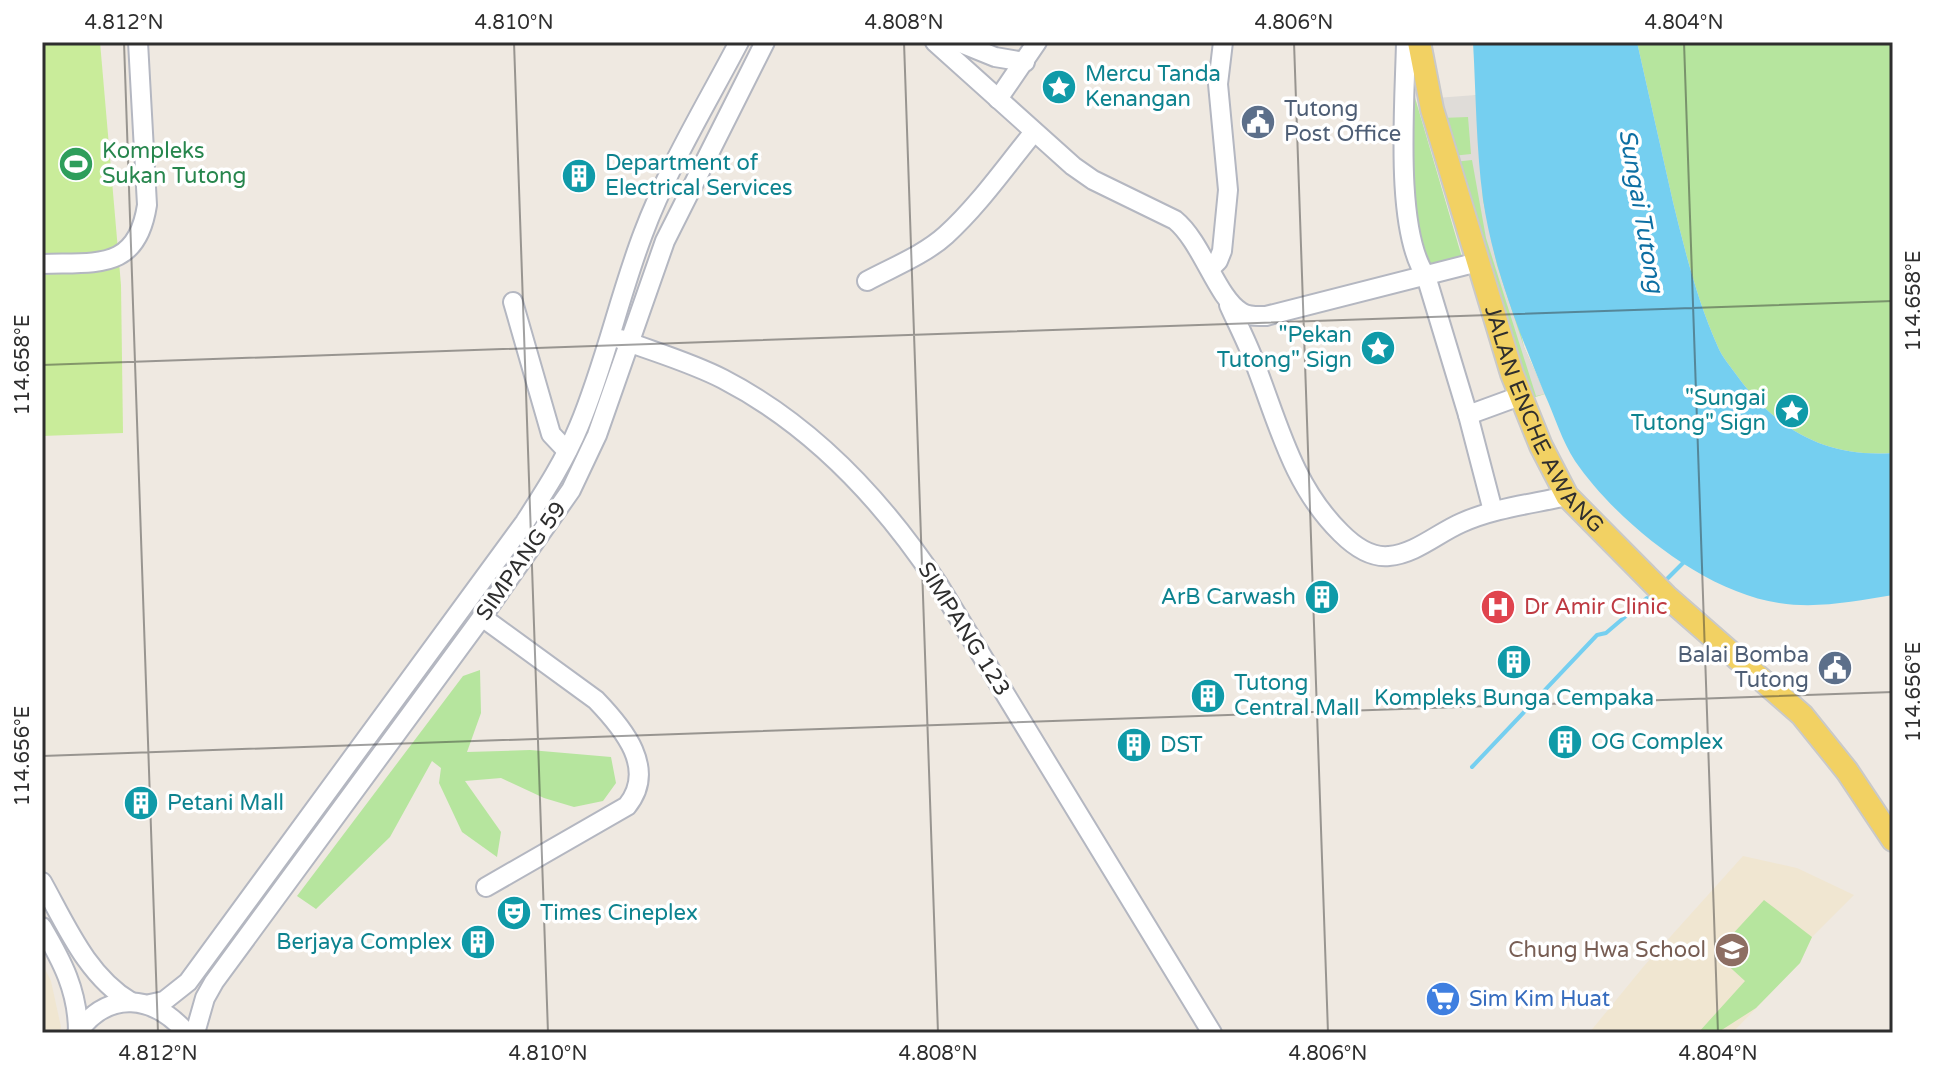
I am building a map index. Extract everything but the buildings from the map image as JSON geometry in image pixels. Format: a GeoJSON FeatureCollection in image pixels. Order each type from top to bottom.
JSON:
{"type":"FeatureCollection","features":[{"type":"Feature","properties":{"kind":"main road","name":"JALAN ENCHE AWANG"},"geometry":{"type":"LineString","coordinates":[[1419,42],[1432,109],[1520,396],[1567,496],[1666,596],[1802,715],[1847,771],[1893,840]]}},
{"type":"Feature","properties":{"kind":"street"},"geometry":{"type":"LineString","coordinates":[[42,264],[102,262],[120,256],[135,243],[144,225],[147,205],[138,42]]}},
{"type":"Feature","properties":{"kind":"street","name":"SIMPANG 59"},"geometry":{"type":"LineString","coordinates":[[77,1032],[101,1010],[115,1004],[164,1001],[188,982],[525,522],[567,451],[590,398],[644,231],[676,160],[739,42]]}},
{"type":"Feature","properties":{"kind":"street","name":"SIMPANG 59"},"geometry":{"type":"LineString","coordinates":[[195,1033],[205,998],[214,982],[482,617],[571,490],[597,435],[665,241],[765,42]]}},
{"type":"Feature","properties":{"kind":"street"},"geometry":{"type":"LineString","coordinates":[[935,42],[1034,132],[1093,180],[1175,220],[1185,228],[1224,293],[1254,360],[1277,429],[1296,472],[1336,528],[1362,550],[1382,556],[1399,554],[1462,522],[1493,511],[1567,496]]}},
{"type":"Feature","properties":{"kind":"street"},"geometry":{"type":"LineString","coordinates":[[958,42],[995,57],[1025,62]]}},
{"type":"Feature","properties":{"kind":"street"},"geometry":{"type":"LineString","coordinates":[[998,99],[1037,42]]}},
{"type":"Feature","properties":{"kind":"street"},"geometry":{"type":"LineString","coordinates":[[1210,269],[1222,251],[1228,190],[1218,84],[1223,42]]}},
{"type":"Feature","properties":{"kind":"street"},"geometry":{"type":"LineString","coordinates":[[1406,42],[1405,196],[1416,262],[1426,276],[1493,511]]}},
{"type":"Feature","properties":{"kind":"street"},"geometry":{"type":"LineString","coordinates":[[867,281],[945,236],[969,212],[1034,132]]}},
{"type":"Feature","properties":{"kind":"street"},"geometry":{"type":"LineString","coordinates":[[1224,293],[1240,312],[1266,316],[1478,262]]}},
{"type":"Feature","properties":{"kind":"street"},"geometry":{"type":"LineString","coordinates":[[513,302],[551,434],[567,451]]}},
{"type":"Feature","properties":{"kind":"street"},"geometry":{"type":"LineString","coordinates":[[1254,360],[1253,330],[1266,316]]}},
{"type":"Feature","properties":{"kind":"street","name":"SIMPANG 123"},"geometry":{"type":"LineString","coordinates":[[609,335],[677,358],[723,379],[784,417],[852,476],[884,511],[938,584],[1212,1033]]}},
{"type":"Feature","properties":{"kind":"street"},"geometry":{"type":"LineString","coordinates":[[1468,415],[1520,396]]}},
{"type":"Feature","properties":{"kind":"street"},"geometry":{"type":"LineString","coordinates":[[482,617],[596,700],[631,746],[639,763],[641,780],[638,793],[627,806],[486,887]]}},
{"type":"Feature","properties":{"kind":"street"},"geometry":{"type":"LineString","coordinates":[[42,882],[89,963],[103,981],[141,1003],[171,1015],[187,1033]]}},
{"type":"Feature","properties":{"kind":"street"},"geometry":{"type":"LineString","coordinates":[[42,927],[69,977],[78,1011],[77,1032]]}},
{"type":"Feature","properties":{"kind":"shaded area"},"geometry":{"type":"Polygon","coordinates":[[[1476,95],[1483,200],[1497,265],[1524,347],[1545,394],[1536,396],[1486,238],[1472,160],[1454,162],[1452,156],[1471,154],[1468,117],[1441,118],[1436,98],[1476,95]]]}},
{"type":"Feature","properties":{"kind":"shaded area","name":"Chung Hwa School"},"geometry":{"type":"Polygon","coordinates":[[[1743,856],[1797,868],[1854,895],[1812,937],[1800,963],[1732,1033],[1589,1033],[1644,966],[1743,856]]]}},
{"type":"Feature","properties":{"kind":"shaded area"},"geometry":{"type":"Polygon","coordinates":[[[42,963],[51,981],[61,1027],[59,1033],[42,1033],[42,963]]]}},
{"type":"Feature","properties":{"kind":"green space","name":"Kompleks Sukan Tutong"},"geometry":{"type":"Polygon","coordinates":[[[42,42],[100,42],[121,285],[123,433],[42,436],[42,42]]]}},
{"type":"Feature","properties":{"kind":"green space"},"geometry":{"type":"Polygon","coordinates":[[[1637,42],[1893,42],[1893,453],[1846,451],[1805,437],[1769,412],[1753,396],[1722,354],[1687,257],[1637,42]]]}},
{"type":"Feature","properties":{"kind":"green space"},"geometry":{"type":"Polygon","coordinates":[[[1411,84],[1464,264],[1423,274],[1411,219],[1411,84]]]}},
{"type":"Feature","properties":{"kind":"green space"},"geometry":{"type":"Polygon","coordinates":[[[1476,95],[1477,137],[1524,347],[1545,394],[1526,400],[1437,107],[1476,95]]]}},
{"type":"Feature","properties":{"kind":"green space"},"geometry":{"type":"Polygon","coordinates":[[[480,670],[481,713],[467,752],[530,750],[611,757],[616,783],[603,801],[574,807],[544,798],[501,778],[465,781],[501,832],[497,857],[462,832],[439,783],[441,768],[432,761],[390,837],[316,909],[297,896],[463,676],[480,670]]]}},
{"type":"Feature","properties":{"kind":"green space"},"geometry":{"type":"Polygon","coordinates":[[[1764,900],[1812,937],[1800,963],[1756,1008],[1717,1033],[1698,1033],[1745,981],[1722,960],[1725,957],[1718,950],[1764,900]]]}},
{"type":"Feature","properties":{"kind":"water","name":"Sungai Tutong"},"geometry":{"type":"Polygon","coordinates":[[[1473,42],[1637,42],[1687,257],[1722,354],[1769,412],[1805,437],[1846,451],[1893,453],[1893,595],[1836,604],[1794,605],[1750,596],[1721,585],[1665,551],[1638,530],[1575,461],[1562,437],[1526,347],[1493,250],[1481,179],[1473,42]]]}},
{"type":"Feature","properties":{"kind":"waterway"},"geometry":{"type":"LineString","coordinates":[[1668,578],[1686,560]]}},
{"type":"Feature","properties":{"kind":"waterway"},"geometry":{"type":"LineString","coordinates":[[1472,767],[1597,635],[1606,633],[1647,598]]}},
{"type":"Feature","properties":{"kind":"place","name":"Mercu Tanda Kenangan"},"geometry":{"type":"Point","coordinates":[1059,87]}},
{"type":"Feature","properties":{"kind":"place","name":"Tutong Post Office"},"geometry":{"type":"Point","coordinates":[1258,122]}},
{"type":"Feature","properties":{"kind":"place","name":"Kompleks Sukan Tutong"},"geometry":{"type":"Point","coordinates":[76,164]}},
{"type":"Feature","properties":{"kind":"place","name":"Department of Electrical Services"},"geometry":{"type":"Point","coordinates":[579,176]}},
{"type":"Feature","properties":{"kind":"place","name":"\"Pekan Tutong\" Sign"},"geometry":{"type":"Point","coordinates":[1378,348]}},
{"type":"Feature","properties":{"kind":"place","name":"\"Sungai Tutong\" Sign"},"geometry":{"type":"Point","coordinates":[1792,411]}},
{"type":"Feature","properties":{"kind":"place","name":"ArB Carwash"},"geometry":{"type":"Point","coordinates":[1322,597]}},
{"type":"Feature","properties":{"kind":"place","name":"Dr Amir Clinic"},"geometry":{"type":"Point","coordinates":[1498,607]}},
{"type":"Feature","properties":{"kind":"place","name":"Kompleks Bunga Cempaka"},"geometry":{"type":"Point","coordinates":[1514,662]}},
{"type":"Feature","properties":{"kind":"place","name":"Balai Bomba Tutong"},"geometry":{"type":"Point","coordinates":[1835,668]}},
{"type":"Feature","properties":{"kind":"place","name":"Tutong Central Mall"},"geometry":{"type":"Point","coordinates":[1208,696]}},
{"type":"Feature","properties":{"kind":"place","name":"OG Complex"},"geometry":{"type":"Point","coordinates":[1565,742]}},
{"type":"Feature","properties":{"kind":"place","name":"DST"},"geometry":{"type":"Point","coordinates":[1134,745]}},
{"type":"Feature","properties":{"kind":"place","name":"Petani Mall"},"geometry":{"type":"Point","coordinates":[141,803]}},
{"type":"Feature","properties":{"kind":"place","name":"Times Cineplex"},"geometry":{"type":"Point","coordinates":[514,913]}},
{"type":"Feature","properties":{"kind":"place","name":"Berjaya Complex"},"geometry":{"type":"Point","coordinates":[478,942]}},
{"type":"Feature","properties":{"kind":"place","name":"Chung Hwa School"},"geometry":{"type":"Point","coordinates":[1732,950]}},
{"type":"Feature","properties":{"kind":"place","name":"Sim Kim Huat"},"geometry":{"type":"Point","coordinates":[1443,999]}}]}
